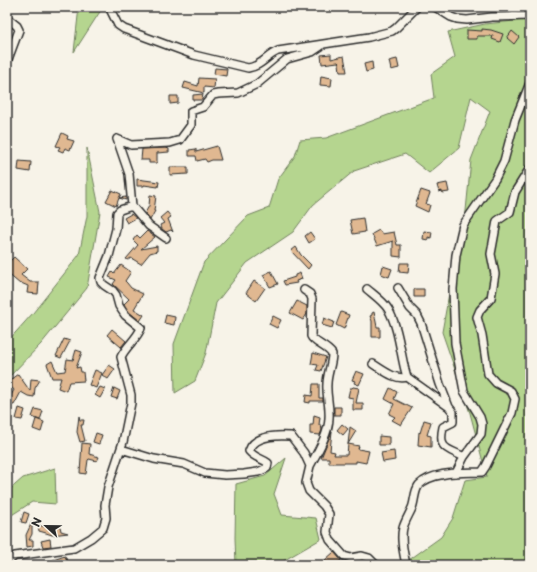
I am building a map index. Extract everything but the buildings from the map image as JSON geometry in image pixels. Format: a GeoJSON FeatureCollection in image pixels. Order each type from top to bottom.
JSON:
{"type":"FeatureCollection","features":[{"type":"Feature","properties":{"kind":"street"},"geometry":{"type":"LineString","coordinates":[[109,7],[118,24],[124,29],[194,55],[248,68],[255,67],[263,63],[271,54],[278,51],[369,37],[392,31],[416,7]]}},
{"type":"Feature","properties":{"kind":"street"},"geometry":{"type":"LineString","coordinates":[[435,7],[451,17],[467,20],[492,17],[530,16]]}},
{"type":"Feature","properties":{"kind":"street"},"geometry":{"type":"LineString","coordinates":[[7,18],[17,26],[19,30],[7,62]]}},
{"type":"Feature","properties":{"kind":"street"},"geometry":{"type":"LineString","coordinates":[[166,238],[149,226],[132,206],[129,174],[117,139],[130,145],[170,143],[180,140],[191,125],[191,111],[203,106],[213,95],[238,93],[257,84],[287,59],[312,52],[325,44]]}},
{"type":"Feature","properties":{"kind":"street"},"geometry":{"type":"LineString","coordinates":[[456,473],[464,457],[481,434],[482,424],[480,417],[464,391],[455,343],[453,289],[456,255],[463,225],[495,179],[504,161],[515,120],[530,83]]}},
{"type":"Feature","properties":{"kind":"street"},"geometry":{"type":"LineString","coordinates":[[406,565],[402,529],[412,508],[419,485],[425,480],[438,475],[482,472],[512,413],[516,399],[511,391],[496,383],[488,374],[482,335],[477,317],[480,310],[491,298],[495,274],[491,254],[496,220],[510,212],[515,192],[530,168]]}},
{"type":"Feature","properties":{"kind":"street"},"geometry":{"type":"LineString","coordinates":[[7,562],[15,556],[74,548],[91,538],[103,528],[106,518],[105,505],[108,487],[121,449],[132,395],[121,357],[124,350],[139,333],[140,328],[119,306],[116,295],[101,282],[100,278],[109,256],[116,229],[117,213],[120,210],[132,206]]}},
{"type":"Feature","properties":{"kind":"street"},"geometry":{"type":"LineString","coordinates":[[398,288],[421,323],[440,384],[449,407]]}},
{"type":"Feature","properties":{"kind":"street"},"geometry":{"type":"LineString","coordinates":[[367,289],[388,309],[394,324],[407,377],[449,407],[453,412],[453,422],[443,427],[441,443],[464,457]]}},
{"type":"Feature","properties":{"kind":"street"},"geometry":{"type":"LineString","coordinates":[[304,290],[310,294],[312,299],[312,339],[329,349],[332,354],[326,386],[330,418],[319,450],[310,466],[306,483],[309,491],[324,506],[329,514],[327,532],[330,540],[344,556],[351,558],[362,556],[368,558],[376,565]]}},
{"type":"Feature","properties":{"kind":"street"},"geometry":{"type":"LineString","coordinates":[[373,364],[390,375],[403,378],[407,377]]}},
{"type":"Feature","properties":{"kind":"street"},"geometry":{"type":"LineString","coordinates":[[121,449],[167,462],[184,464],[205,473],[226,475],[244,474],[258,472],[267,468],[268,466],[268,463],[261,458],[254,457],[249,452],[251,446],[256,441],[264,438],[283,435],[291,436],[298,444],[310,466]]}},
{"type":"Feature","properties":{"kind":"green space"},"geometry":{"type":"Polygon","coordinates":[[[79,7],[103,7],[74,52],[79,7]]]}},
{"type":"Feature","properties":{"kind":"green space"},"geometry":{"type":"Polygon","coordinates":[[[524,20],[530,23],[530,565],[402,565],[441,537],[453,518],[465,480],[487,477],[470,413],[442,332],[455,260],[464,231],[471,160],[490,111],[471,97],[459,148],[429,173],[405,154],[354,171],[313,205],[293,232],[247,263],[216,303],[206,353],[195,381],[175,393],[174,344],[204,262],[248,216],[269,208],[278,179],[295,156],[300,140],[326,138],[434,98],[431,74],[455,57],[448,32],[485,24],[524,20]]]}},
{"type":"Feature","properties":{"kind":"green space"},"geometry":{"type":"Polygon","coordinates":[[[87,148],[100,212],[87,288],[41,344],[7,379],[7,342],[33,313],[79,255],[87,216],[87,148]]]}},
{"type":"Feature","properties":{"kind":"green space"},"geometry":{"type":"Polygon","coordinates":[[[286,458],[274,494],[282,515],[316,518],[321,539],[283,561],[281,565],[236,565],[236,484],[265,476],[286,458]]]}},
{"type":"Feature","properties":{"kind":"green space"},"geometry":{"type":"Polygon","coordinates":[[[55,468],[56,504],[32,502],[7,518],[7,492],[23,478],[55,468]]]}}]}
